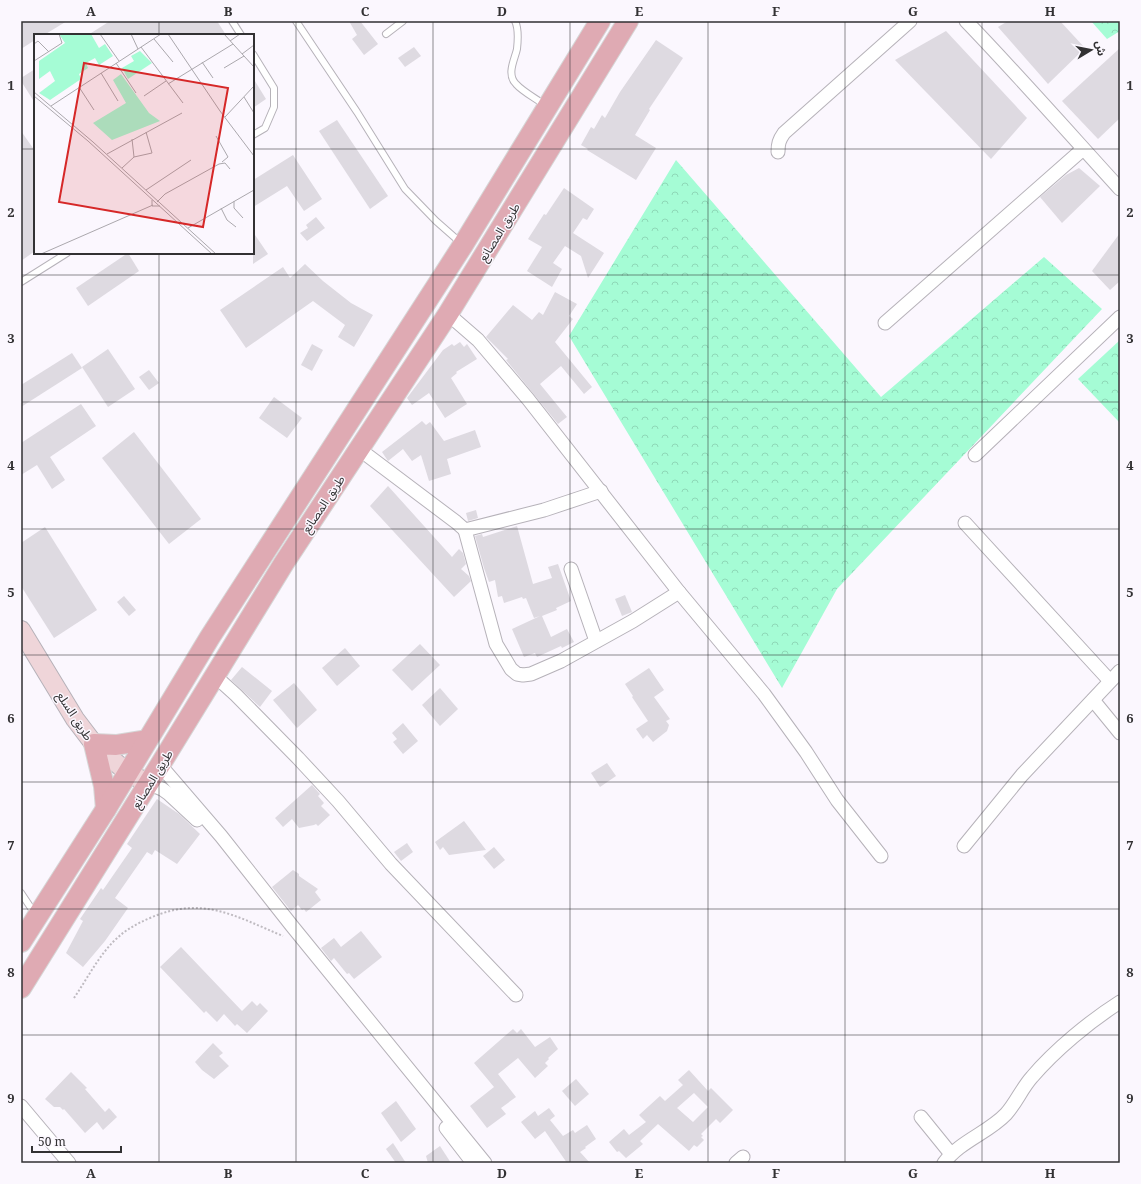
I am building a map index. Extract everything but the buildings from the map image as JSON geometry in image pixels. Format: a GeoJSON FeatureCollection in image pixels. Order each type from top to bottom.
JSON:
{"type":"FeatureCollection","features":[{"type":"Feature","properties":{"kind":"main road","name":"طريق المصانع"},"geometry":{"type":"LineString","coordinates":[[21,942],[106,809],[210,637],[463,245],[600,21]]}},
{"type":"Feature","properties":{"kind":"main road","name":"طريق المصانع"},"geometry":{"type":"LineString","coordinates":[[21,988],[160,766],[284,563],[448,314],[628,21]]}},
{"type":"Feature","properties":{"kind":"main road"},"geometry":{"type":"LineString","coordinates":[[106,809],[104,786],[94,744],[116,745],[147,740]]}},
{"type":"Feature","properties":{"kind":"street"},"geometry":{"type":"LineString","coordinates":[[778,152],[779,140],[784,133],[910,21]]}},
{"type":"Feature","properties":{"kind":"street"},"geometry":{"type":"LineString","coordinates":[[966,21],[1120,189]]}},
{"type":"Feature","properties":{"kind":"street"},"geometry":{"type":"LineString","coordinates":[[885,323],[1083,149]]}},
{"type":"Feature","properties":{"kind":"street"},"geometry":{"type":"LineString","coordinates":[[448,314],[478,340],[494,358],[601,491],[679,592],[764,694],[806,752],[837,800],[881,856]]}},
{"type":"Feature","properties":{"kind":"street"},"geometry":{"type":"LineString","coordinates":[[975,455],[1120,317]]}},
{"type":"Feature","properties":{"kind":"street"},"geometry":{"type":"LineString","coordinates":[[359,449],[465,530],[496,644],[511,670],[517,674],[531,674],[561,661],[679,592]]}},
{"type":"Feature","properties":{"kind":"street"},"geometry":{"type":"LineString","coordinates":[[465,530],[544,510],[601,491]]}},
{"type":"Feature","properties":{"kind":"street"},"geometry":{"type":"LineString","coordinates":[[965,523],[1110,681]]}},
{"type":"Feature","properties":{"kind":"street"},"geometry":{"type":"LineString","coordinates":[[571,569],[596,641]]}},
{"type":"Feature","properties":{"kind":"street","name":"طريق السلع"},"geometry":{"type":"LineString","coordinates":[[21,630],[75,718],[94,744],[128,773],[148,783]]}},
{"type":"Feature","properties":{"kind":"street"},"geometry":{"type":"LineString","coordinates":[[964,846],[1022,775],[1120,671]]}},
{"type":"Feature","properties":{"kind":"street"},"geometry":{"type":"LineString","coordinates":[[215,676],[236,695],[298,758],[391,864],[516,994]]}},
{"type":"Feature","properties":{"kind":"street"},"geometry":{"type":"LineString","coordinates":[[1093,700],[1120,733]]}},
{"type":"Feature","properties":{"kind":"street"},"geometry":{"type":"LineString","coordinates":[[160,766],[221,836],[292,926],[485,1163]]}},
{"type":"Feature","properties":{"kind":"street"},"geometry":{"type":"LineString","coordinates":[[148,783],[162,789],[194,816],[417,1090],[473,1163]]}},
{"type":"Feature","properties":{"kind":"street"},"geometry":{"type":"LineString","coordinates":[[921,1117],[948,1158],[995,1124],[1007,1113],[1031,1078],[1057,1050],[1120,1002]]}},
{"type":"Feature","properties":{"kind":"street"},"geometry":{"type":"LineString","coordinates":[[21,1106],[69,1163]]}},
{"type":"Feature","properties":{"kind":"lane"},"geometry":{"type":"LineString","coordinates":[[232,21],[240,34]]}},
{"type":"Feature","properties":{"kind":"lane"},"geometry":{"type":"LineString","coordinates":[[296,21],[357,112],[405,188],[436,221],[463,245]]}},
{"type":"Feature","properties":{"kind":"lane"},"geometry":{"type":"LineString","coordinates":[[386,34],[403,21]]}},
{"type":"Feature","properties":{"kind":"lane"},"geometry":{"type":"LineString","coordinates":[[515,21],[518,37],[517,50],[512,64],[512,74],[515,83],[548,107]]}},
{"type":"Feature","properties":{"kind":"lane"},"geometry":{"type":"LineString","coordinates":[[254,56],[274,88],[274,107],[265,128],[254,134]]}},
{"type":"Feature","properties":{"kind":"lane"},"geometry":{"type":"LineString","coordinates":[[21,282],[65,254]]}},
{"type":"Feature","properties":{"kind":"lane"},"geometry":{"type":"LineString","coordinates":[[21,893],[37,917]]}},
{"type":"Feature","properties":{"kind":"path"},"geometry":{"type":"LineString","coordinates":[[74,998],[114,941],[132,926],[160,913],[192,907],[210,908],[225,912],[296,941]]}},
{"type":"Feature","properties":{"kind":"green space"},"geometry":{"type":"Polygon","coordinates":[[[1091,21],[1120,21],[1120,31],[1107,39],[1091,21]]]}},
{"type":"Feature","properties":{"kind":"green space"},"geometry":{"type":"Polygon","coordinates":[[[676,160],[881,397],[1044,257],[1102,309],[837,589],[782,688],[569,336],[676,160]]]}},
{"type":"Feature","properties":{"kind":"green space"},"geometry":{"type":"Polygon","coordinates":[[[1120,340],[1120,423],[1078,379],[1120,340]]]}}]}
